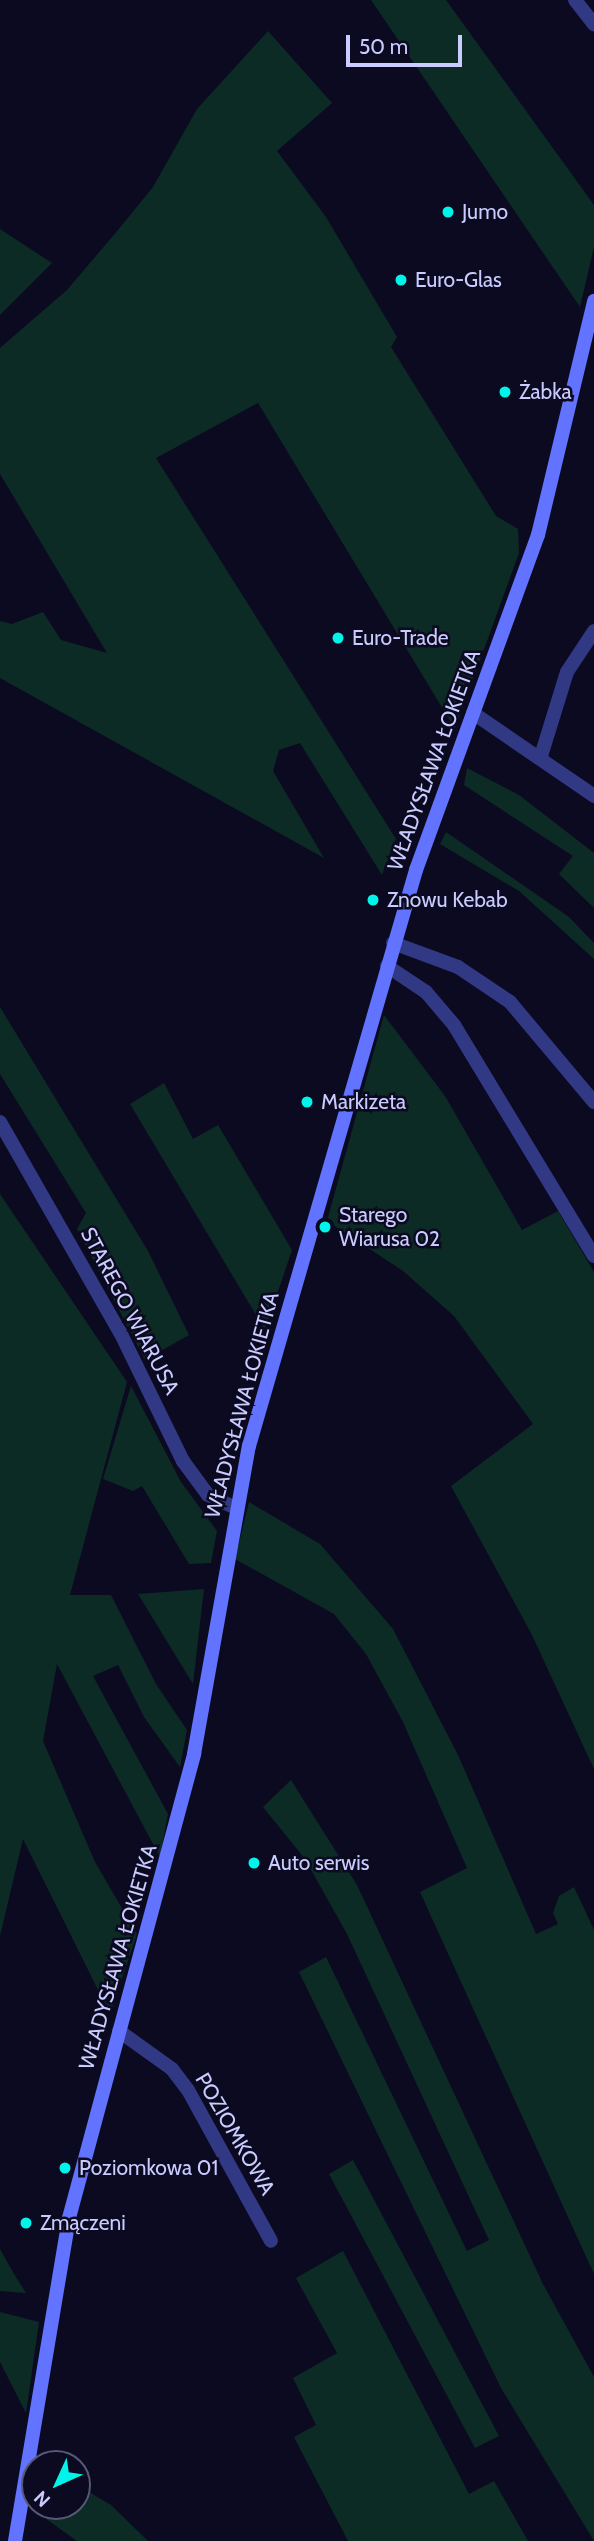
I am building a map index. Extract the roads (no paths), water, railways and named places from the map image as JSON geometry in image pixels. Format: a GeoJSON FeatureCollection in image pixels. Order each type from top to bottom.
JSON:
{"type":"FeatureCollection","features":[{"type":"Feature","properties":{"kind":"street"},"geometry":{"type":"LineString","coordinates":[[575,0],[594,24]]}},
{"type":"Feature","properties":{"kind":"street","name":"WŁADYSŁAWA ŁOKIETKA"},"geometry":{"type":"LineString","coordinates":[[15,2541],[69,2218],[194,1754],[234,1507],[393,943],[538,535],[594,302]]}},
{"type":"Feature","properties":{"kind":"street"},"geometry":{"type":"LineString","coordinates":[[541,756],[567,672],[594,631]]}},
{"type":"Feature","properties":{"kind":"street"},"geometry":{"type":"LineString","coordinates":[[473,713],[541,756],[594,796]]}},
{"type":"Feature","properties":{"kind":"street"},"geometry":{"type":"LineString","coordinates":[[393,943],[440,957],[490,986],[536,1027],[594,1102]]}},
{"type":"Feature","properties":{"kind":"street"},"geometry":{"type":"LineString","coordinates":[[387,966],[426,992],[454,1025],[594,1256]]}},
{"type":"Feature","properties":{"kind":"street","name":"STAREGO WIARUSA"},"geometry":{"type":"LineString","coordinates":[[0,1122],[120,1332],[183,1461],[208,1494],[234,1507]]}},
{"type":"Feature","properties":{"kind":"street","name":"POZIOMKOWA"},"geometry":{"type":"LineString","coordinates":[[119,2031],[151,2051],[188,2090],[271,2241]]}},
{"type":"Feature","properties":{"kind":"place","name":"Jumo"},"geometry":{"type":"Point","coordinates":[448,212]}},
{"type":"Feature","properties":{"kind":"place","name":"Euro-Glas"},"geometry":{"type":"Point","coordinates":[401,280]}},
{"type":"Feature","properties":{"kind":"place","name":"Żabka"},"geometry":{"type":"Point","coordinates":[505,392]}},
{"type":"Feature","properties":{"kind":"place","name":"Euro-Trade"},"geometry":{"type":"Point","coordinates":[338,638]}},
{"type":"Feature","properties":{"kind":"place","name":"Znowu Kebab"},"geometry":{"type":"Point","coordinates":[373,900]}},
{"type":"Feature","properties":{"kind":"place","name":"Markizeta"},"geometry":{"type":"Point","coordinates":[307,1102]}},
{"type":"Feature","properties":{"kind":"place","name":"Starego Wiarusa 02"},"geometry":{"type":"Point","coordinates":[325,1227]}},
{"type":"Feature","properties":{"kind":"place","name":"Auto serwis"},"geometry":{"type":"Point","coordinates":[254,1863]}},
{"type":"Feature","properties":{"kind":"place","name":"Poziomkowa 01"},"geometry":{"type":"Point","coordinates":[65,2168]}},
{"type":"Feature","properties":{"kind":"place","name":"Zmączeni"},"geometry":{"type":"Point","coordinates":[26,2223]}}]}
